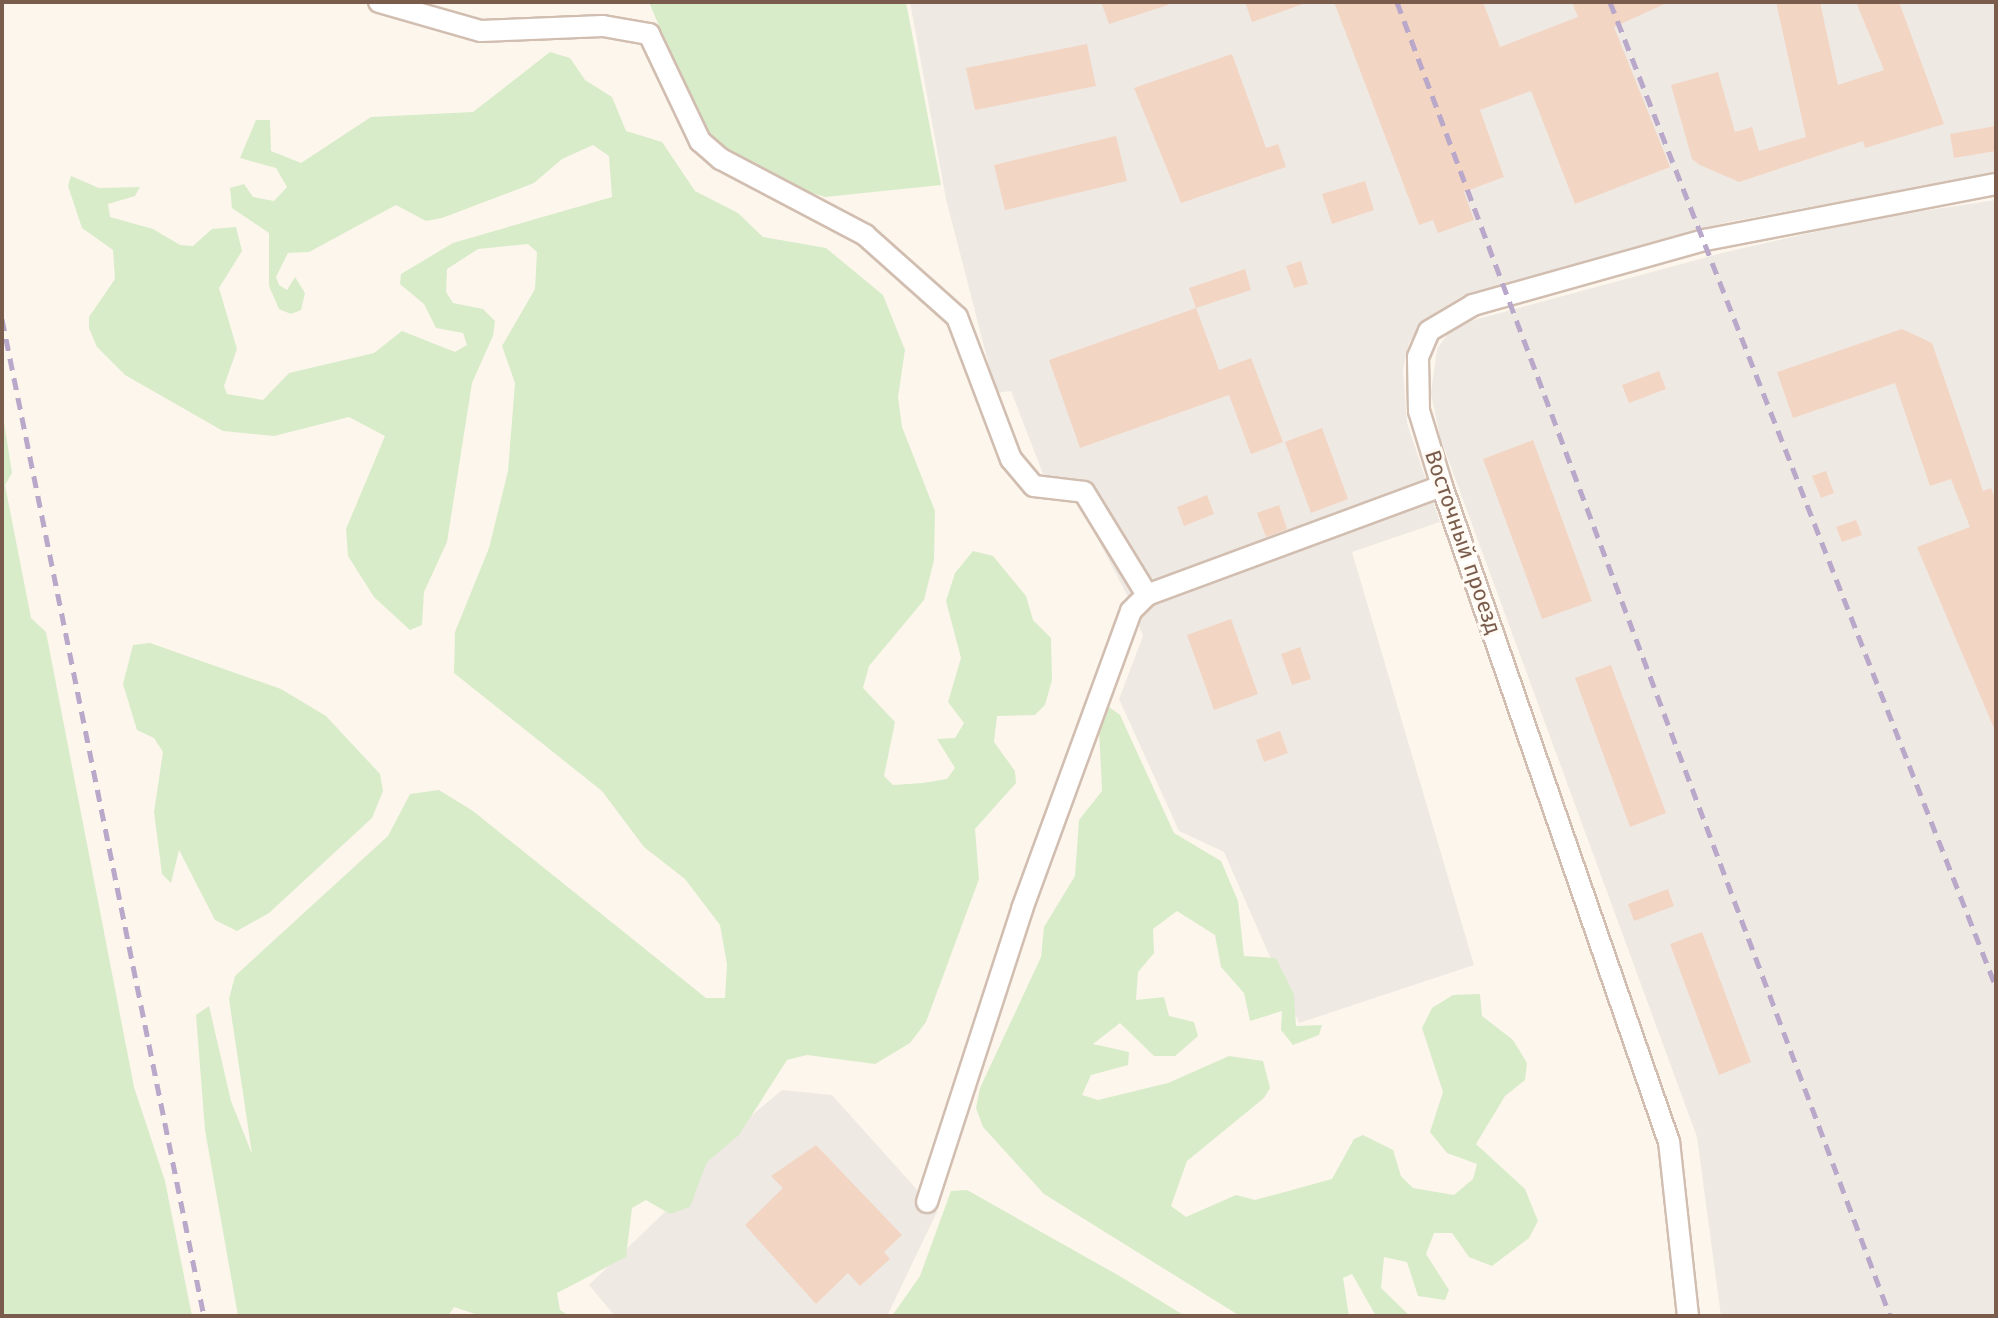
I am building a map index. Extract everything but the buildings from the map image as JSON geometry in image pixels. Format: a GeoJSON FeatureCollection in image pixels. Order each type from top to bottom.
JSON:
{"type":"FeatureCollection","features":[{"type":"Feature","properties":{"kind":"street"},"geometry":{"type":"LineString","coordinates":[[379,2],[481,31],[630,28],[656,42],[700,141],[721,159],[865,235],[957,317],[1011,459],[1034,486],[1084,492],[1147,595]]}},
{"type":"Feature","properties":{"kind":"street","name":"Восточный проезд"},"geometry":{"type":"LineString","coordinates":[[1688,1316],[1669,1142],[1442,486],[1416,376],[1422,343],[1451,313],[1705,240],[1996,184]]}},
{"type":"Feature","properties":{"kind":"street"},"geometry":{"type":"LineString","coordinates":[[927,1202],[1060,803],[1125,623],[1147,595],[1442,486]]}},
{"type":"Feature","properties":{"kind":"shaded area"},"geometry":{"type":"Polygon","coordinates":[[[910,2],[1996,2],[1996,173],[1728,222],[1464,295],[1424,320],[1409,343],[1403,370],[1407,423],[1440,522],[1352,552],[1474,965],[1299,1023],[1224,852],[1179,831],[1119,699],[1143,636],[1127,595],[1071,488],[1045,479],[1011,391],[996,393],[946,199],[910,2]]]}},
{"type":"Feature","properties":{"kind":"shaded area"},"geometry":{"type":"Polygon","coordinates":[[[1996,200],[1996,1316],[1721,1316],[1697,1137],[1440,437],[1431,393],[1437,349],[1449,332],[1474,320],[1722,253],[1876,218],[1996,200]]]}},
{"type":"Feature","properties":{"kind":"shaded area"},"geometry":{"type":"Polygon","coordinates":[[[782,1090],[832,1095],[937,1212],[887,1316],[615,1316],[589,1285],[669,1208],[657,1194],[782,1090]]]}},
{"type":"Feature","properties":{"kind":"green space"},"geometry":{"type":"Polygon","coordinates":[[[649,2],[906,2],[941,185],[825,197],[781,183],[723,151],[704,133],[649,2]]]}},
{"type":"Feature","properties":{"kind":"green space"},"geometry":{"type":"Polygon","coordinates":[[[550,52],[570,58],[585,80],[612,97],[626,131],[662,142],[695,191],[738,213],[763,237],[826,248],[883,295],[905,350],[898,397],[902,427],[935,511],[934,560],[924,600],[869,666],[863,688],[895,722],[884,776],[893,785],[923,783],[947,779],[955,768],[937,739],[955,738],[964,723],[948,702],[961,658],[946,601],[955,573],[973,551],[993,556],[1026,596],[1033,620],[1051,638],[1052,680],[1045,705],[1035,715],[997,716],[994,742],[1015,771],[1016,783],[975,829],[979,879],[926,1022],[910,1043],[875,1064],[807,1055],[787,1060],[739,1135],[707,1162],[690,1207],[670,1214],[646,1200],[632,1208],[626,1257],[557,1293],[560,1310],[569,1316],[481,1316],[454,1307],[448,1316],[238,1316],[205,1130],[196,1015],[209,1006],[231,1101],[252,1154],[229,999],[235,976],[388,836],[410,794],[439,790],[473,811],[706,998],[725,998],[727,964],[720,925],[685,879],[644,847],[602,791],[454,673],[455,632],[489,548],[508,471],[515,383],[502,346],[535,289],[537,252],[528,244],[478,249],[447,269],[446,292],[453,303],[483,309],[495,321],[493,336],[472,383],[447,542],[424,592],[422,625],[410,630],[374,597],[348,556],[346,529],[385,436],[349,417],[274,436],[223,431],[125,375],[97,347],[89,328],[89,317],[115,279],[113,250],[82,228],[68,186],[71,176],[99,188],[140,187],[135,196],[108,204],[110,217],[153,229],[180,245],[193,246],[212,229],[236,227],[242,251],[219,288],[237,349],[224,386],[227,394],[263,400],[289,373],[374,353],[402,331],[455,352],[467,345],[463,333],[436,328],[424,304],[400,284],[401,274],[453,243],[612,197],[609,156],[593,145],[562,159],[534,183],[442,218],[426,221],[396,205],[309,252],[288,253],[276,277],[279,285],[287,290],[295,277],[305,293],[301,310],[291,314],[279,309],[269,286],[269,233],[232,208],[230,188],[244,184],[253,197],[274,201],[287,187],[276,168],[240,158],[256,120],[270,120],[271,151],[301,163],[371,117],[473,112],[550,52]]]}},
{"type":"Feature","properties":{"kind":"green space"},"geometry":{"type":"Polygon","coordinates":[[[2,409],[12,473],[5,485],[31,618],[46,632],[134,1087],[165,1181],[192,1316],[2,1316],[2,409]]]}},
{"type":"Feature","properties":{"kind":"green space"},"geometry":{"type":"Polygon","coordinates":[[[150,643],[281,689],[326,716],[380,774],[383,791],[372,818],[269,913],[237,931],[215,920],[179,850],[171,883],[162,874],[154,812],[163,752],[154,738],[137,730],[123,684],[133,645],[150,643]]]}},
{"type":"Feature","properties":{"kind":"green space"},"geometry":{"type":"Polygon","coordinates":[[[1109,707],[1120,715],[1174,833],[1221,861],[1238,901],[1244,956],[1276,958],[1294,994],[1296,1026],[1322,1025],[1319,1035],[1293,1045],[1281,1030],[1282,1011],[1250,1021],[1244,993],[1221,967],[1215,935],[1177,911],[1153,929],[1154,953],[1138,972],[1136,1000],[1164,997],[1169,1016],[1194,1022],[1198,1036],[1175,1056],[1154,1056],[1120,1023],[1093,1044],[1129,1052],[1128,1065],[1091,1075],[1082,1095],[1098,1100],[1168,1083],[1229,1056],[1263,1061],[1270,1088],[1264,1098],[1187,1161],[1171,1206],[1186,1217],[1236,1195],[1255,1200],[1332,1179],[1354,1139],[1363,1135],[1393,1150],[1401,1176],[1413,1188],[1454,1195],[1473,1179],[1477,1164],[1447,1153],[1430,1132],[1443,1092],[1422,1028],[1432,1008],[1453,995],[1480,994],[1482,1016],[1513,1040],[1527,1063],[1525,1080],[1505,1096],[1476,1144],[1525,1189],[1538,1221],[1529,1238],[1492,1266],[1469,1257],[1452,1233],[1434,1233],[1426,1254],[1449,1290],[1445,1300],[1418,1296],[1407,1262],[1384,1257],[1381,1288],[1410,1316],[1376,1316],[1352,1274],[1343,1278],[1349,1316],[1240,1316],[1044,1194],[983,1127],[976,1108],[980,1088],[1041,957],[1044,927],[1075,876],[1079,820],[1102,791],[1099,729],[1109,707]]]}},
{"type":"Feature","properties":{"kind":"green space"},"geometry":{"type":"Polygon","coordinates":[[[967,1190],[1185,1316],[892,1316],[920,1276],[951,1191],[967,1190]]]}},
{"type":"Feature","properties":{"kind":"railway"},"geometry":{"type":"LineString","coordinates":[[1397,2],[1890,1316]]}},
{"type":"Feature","properties":{"kind":"railway"},"geometry":{"type":"LineString","coordinates":[[1610,2],[1996,987]]}},
{"type":"Feature","properties":{"kind":"railway"},"geometry":{"type":"LineString","coordinates":[[2,319],[204,1316]]}}]}
